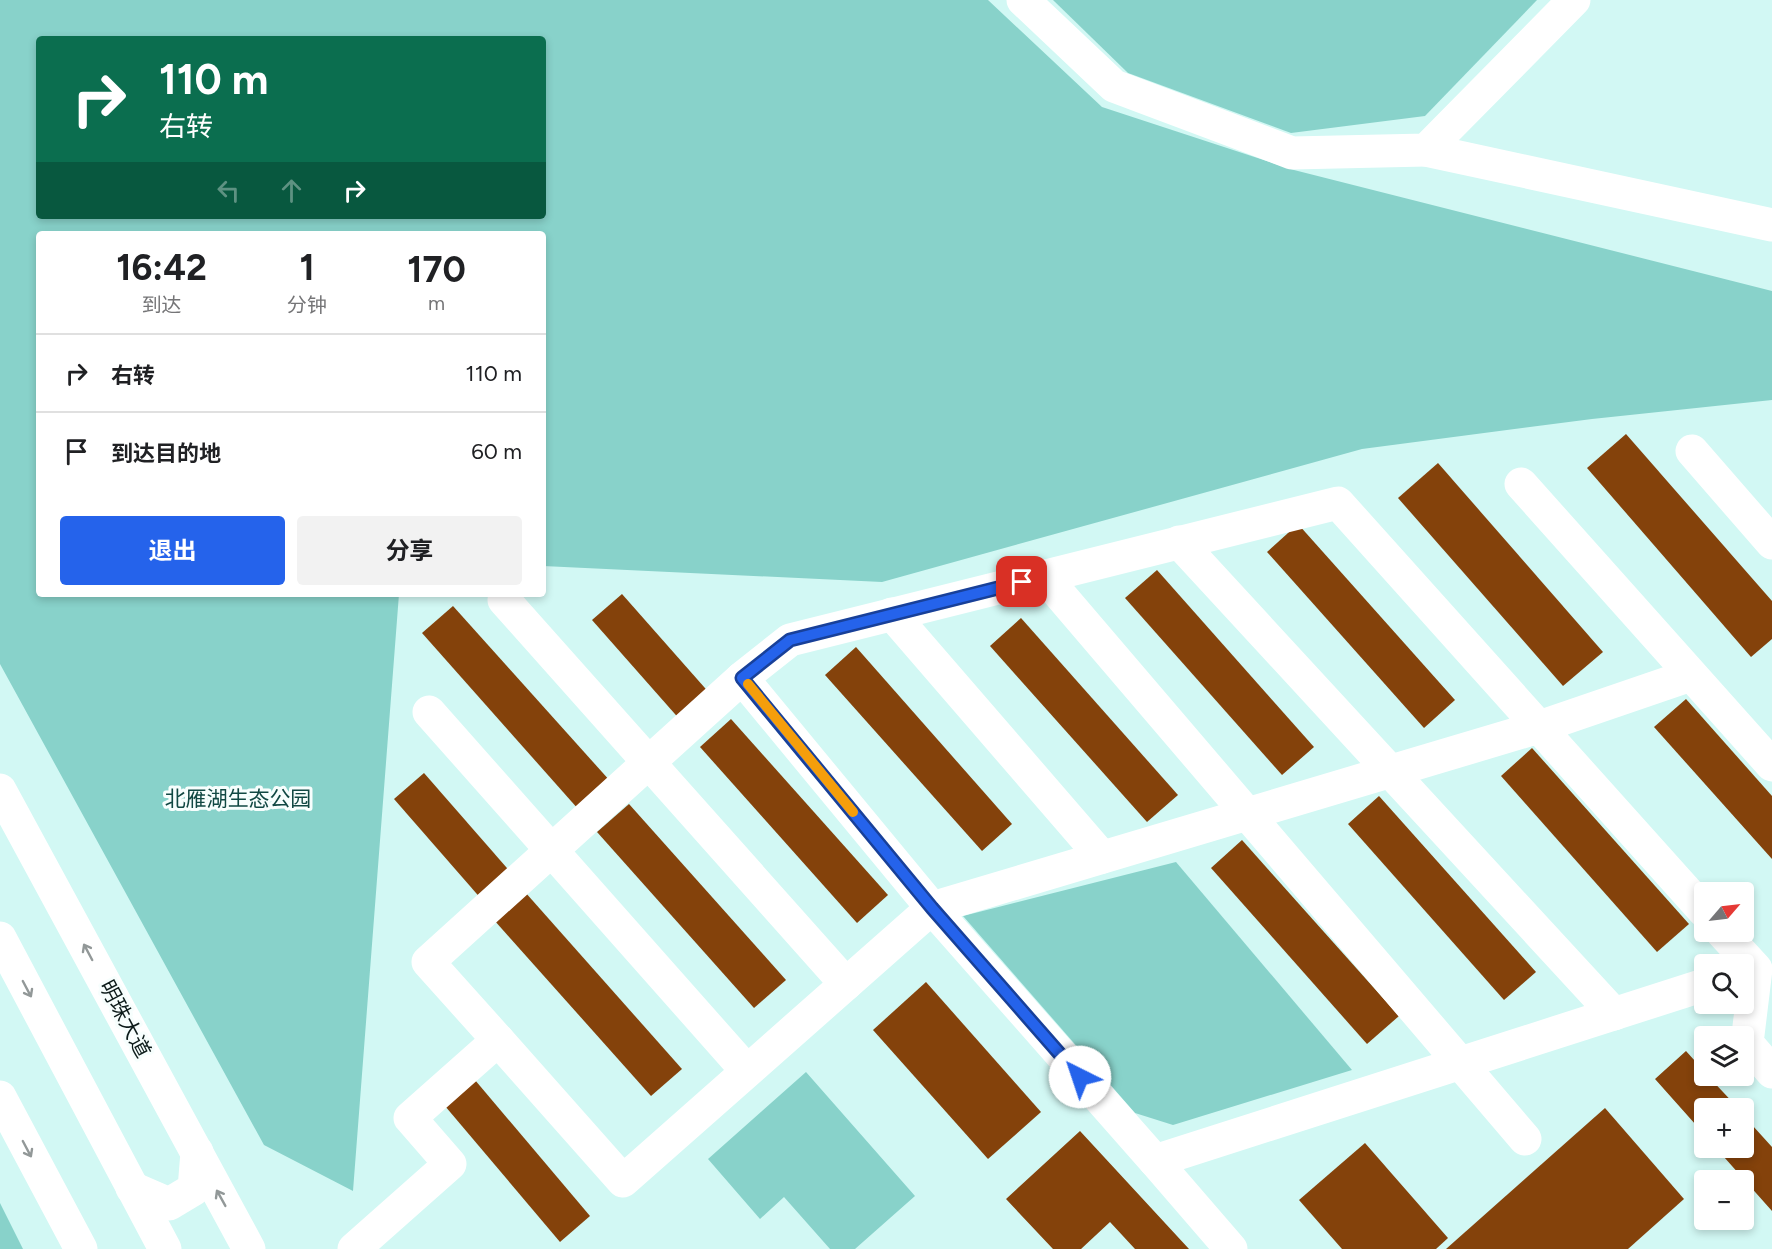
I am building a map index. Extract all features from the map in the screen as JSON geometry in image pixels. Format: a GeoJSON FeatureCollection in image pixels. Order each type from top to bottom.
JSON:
{"type":"FeatureCollection","features":[{"type":"Feature","properties":{"kind":"street"},"geometry":{"type":"LineString","coordinates":[[1023,0],[1114,86],[1292,153],[1426,150],[1772,225]]}},
{"type":"Feature","properties":{"kind":"street"},"geometry":{"type":"LineString","coordinates":[[1426,150],[1574,0]]}},
{"type":"Feature","properties":{"kind":"street"},"geometry":{"type":"LineString","coordinates":[[1692,451],[1772,543]]}},
{"type":"Feature","properties":{"kind":"street"},"geometry":{"type":"LineString","coordinates":[[1521,484],[1772,765]]}},
{"type":"Feature","properties":{"kind":"street"},"geometry":{"type":"LineString","coordinates":[[1691,675],[1539,727],[932,908],[622,1181],[428,962],[742,678],[790,640],[1338,502],[1539,727],[1694,900]]}},
{"type":"Feature","properties":{"kind":"street"},"geometry":{"type":"LineString","coordinates":[[1179,542],[1614,1014]]}},
{"type":"Feature","properties":{"kind":"street"},"geometry":{"type":"LineString","coordinates":[[1044,576],[1525,1139]]}},
{"type":"Feature","properties":{"kind":"street"},"geometry":{"type":"LineString","coordinates":[[504,600],[846,984]]}},
{"type":"Feature","properties":{"kind":"street"},"geometry":{"type":"LineString","coordinates":[[892,614],[1102,857]]}},
{"type":"Feature","properties":{"kind":"street"},"geometry":{"type":"LineString","coordinates":[[742,678],[932,908],[1231,1249]]}},
{"type":"Feature","properties":{"kind":"street"},"geometry":{"type":"LineString","coordinates":[[429,712],[747,1071]]}},
{"type":"Feature","properties":{"kind":"street","name":"明珠大道"},"geometry":{"type":"LineString","coordinates":[[0,790],[249,1249]]}},
{"type":"Feature","properties":{"kind":"street"},"geometry":{"type":"LineString","coordinates":[[0,938],[165,1249]]}},
{"type":"Feature","properties":{"kind":"street"},"geometry":{"type":"LineString","coordinates":[[1731,942],[1757,969],[1747,1043],[1772,1072]]}},
{"type":"Feature","properties":{"kind":"street"},"geometry":{"type":"LineString","coordinates":[[1155,1161],[1694,989]]}},
{"type":"Feature","properties":{"kind":"street"},"geometry":{"type":"LineString","coordinates":[[354,1249],[450,1164],[410,1118],[498,1040]]}},
{"type":"Feature","properties":{"kind":"street"},"geometry":{"type":"LineString","coordinates":[[0,1097],[81,1249]]}},
{"type":"Feature","properties":{"kind":"street"},"geometry":{"type":"LineString","coordinates":[[132,1188],[169,1204],[194,1189],[197,1152]]}},
{"type":"Feature","properties":{"kind":"green space","name":"北雁湖生态公园"},"geometry":{"type":"Polygon","coordinates":[[[0,0],[988,0],[1102,107],[1294,170],[1772,291],[1772,400],[1592,419],[1362,449],[882,582],[546,566],[546,231],[36,231],[36,597],[399,597],[353,1191],[264,1145],[0,664],[0,0]]]}},
{"type":"Feature","properties":{"kind":"green space"},"geometry":{"type":"Polygon","coordinates":[[[1053,0],[1537,0],[1425,116],[1291,133],[1128,73],[1053,0]]]}},
{"type":"Feature","properties":{"kind":"green space"},"geometry":{"type":"Polygon","coordinates":[[[1176,862],[1352,1070],[1173,1125],[1135,1113],[963,916],[1176,862]]]}},
{"type":"Feature","properties":{"kind":"green space"},"geometry":{"type":"Polygon","coordinates":[[[806,1072],[915,1196],[855,1249],[830,1249],[784,1197],[760,1219],[708,1159],[806,1072]]]}},
{"type":"Feature","properties":{"kind":"green space"},"geometry":{"type":"Polygon","coordinates":[[[0,1203],[23,1249],[0,1249],[0,1203]]]}},
{"type":"Feature","properties":{"kind":"building"},"geometry":{"type":"Polygon","coordinates":[[[1626,434],[1772,601],[1772,639],[1751,657],[1587,468],[1626,434]]]}},
{"type":"Feature","properties":{"kind":"building"},"geometry":{"type":"Polygon","coordinates":[[[1438,463],[1603,652],[1563,686],[1398,498],[1438,463]]]}},
{"type":"Feature","properties":{"kind":"building"},"geometry":{"type":"Polygon","coordinates":[[[1298,524],[1455,700],[1424,728],[1267,552],[1298,524]]]}},
{"type":"Feature","properties":{"kind":"building"},"geometry":{"type":"Polygon","coordinates":[[[1157,570],[1314,747],[1282,775],[1125,598],[1157,570]]]}},
{"type":"Feature","properties":{"kind":"building"},"geometry":{"type":"Polygon","coordinates":[[[622,594],[712,696],[682,722],[592,620],[622,594]]]}},
{"type":"Feature","properties":{"kind":"building"},"geometry":{"type":"Polygon","coordinates":[[[453,606],[611,782],[579,810],[422,633],[453,606]]]}},
{"type":"Feature","properties":{"kind":"building"},"geometry":{"type":"Polygon","coordinates":[[[1021,618],[1178,795],[1147,822],[990,646],[1021,618]]]}},
{"type":"Feature","properties":{"kind":"building"},"geometry":{"type":"Polygon","coordinates":[[[856,647],[1012,824],[982,851],[825,675],[856,647]]]}},
{"type":"Feature","properties":{"kind":"building"},"geometry":{"type":"Polygon","coordinates":[[[1686,699],[1772,796],[1772,859],[1654,727],[1686,699]]]}},
{"type":"Feature","properties":{"kind":"building"},"geometry":{"type":"Polygon","coordinates":[[[731,719],[888,895],[857,923],[700,747],[731,719]]]}},
{"type":"Feature","properties":{"kind":"building"},"geometry":{"type":"Polygon","coordinates":[[[1532,748],[1689,924],[1657,952],[1501,776],[1532,748]]]}},
{"type":"Feature","properties":{"kind":"building"},"geometry":{"type":"Polygon","coordinates":[[[424,773],[513,875],[483,901],[394,799],[424,773]]]}},
{"type":"Feature","properties":{"kind":"building"},"geometry":{"type":"Polygon","coordinates":[[[1379,796],[1536,972],[1504,1000],[1348,824],[1379,796]]]}},
{"type":"Feature","properties":{"kind":"building"},"geometry":{"type":"Polygon","coordinates":[[[629,804],[786,980],[754,1008],[597,832],[629,804]]]}},
{"type":"Feature","properties":{"kind":"building"},"geometry":{"type":"Polygon","coordinates":[[[1242,840],[1399,1016],[1367,1044],[1211,868],[1242,840]]]}},
{"type":"Feature","properties":{"kind":"building"},"geometry":{"type":"Polygon","coordinates":[[[525,892],[682,1069],[651,1096],[494,920],[525,892]]]}},
{"type":"Feature","properties":{"kind":"building"},"geometry":{"type":"Polygon","coordinates":[[[926,982],[1041,1112],[988,1159],[873,1030],[926,982]]]}},
{"type":"Feature","properties":{"kind":"building"},"geometry":{"type":"Polygon","coordinates":[[[1686,1051],[1694,1060],[1694,1086],[1717,1086],[1729,1098],[1694,1098],[1694,1123],[1655,1079],[1686,1051]]]}},
{"type":"Feature","properties":{"kind":"building"},"geometry":{"type":"Polygon","coordinates":[[[475,1080],[590,1216],[560,1242],[445,1106],[475,1080]]]}},
{"type":"Feature","properties":{"kind":"building"},"geometry":{"type":"Polygon","coordinates":[[[1605,1108],[1684,1199],[1628,1249],[1446,1249],[1605,1108]]]}},
{"type":"Feature","properties":{"kind":"building"},"geometry":{"type":"Polygon","coordinates":[[[1754,1127],[1772,1147],[1772,1211],[1754,1191],[1754,1170],[1736,1170],[1725,1158],[1754,1158],[1754,1127]]]}},
{"type":"Feature","properties":{"kind":"building"},"geometry":{"type":"Polygon","coordinates":[[[1080,1131],[1189,1249],[1135,1249],[1110,1222],[1081,1249],[1053,1249],[1006,1199],[1080,1131]]]}},
{"type":"Feature","properties":{"kind":"building"},"geometry":{"type":"Polygon","coordinates":[[[1365,1143],[1448,1238],[1436,1249],[1342,1249],[1299,1200],[1365,1143]]]}},
{"type":"Feature","properties":{"kind":"slow traffic"},"geometry":{"type":"LineString","coordinates":[[748,684],[853,812]]}},
{"type":"Feature","properties":{"kind":"route"},"geometry":{"type":"LineString","coordinates":[[1022,582],[790,640],[742,678],[932,908],[1080,1077]]}}]}
